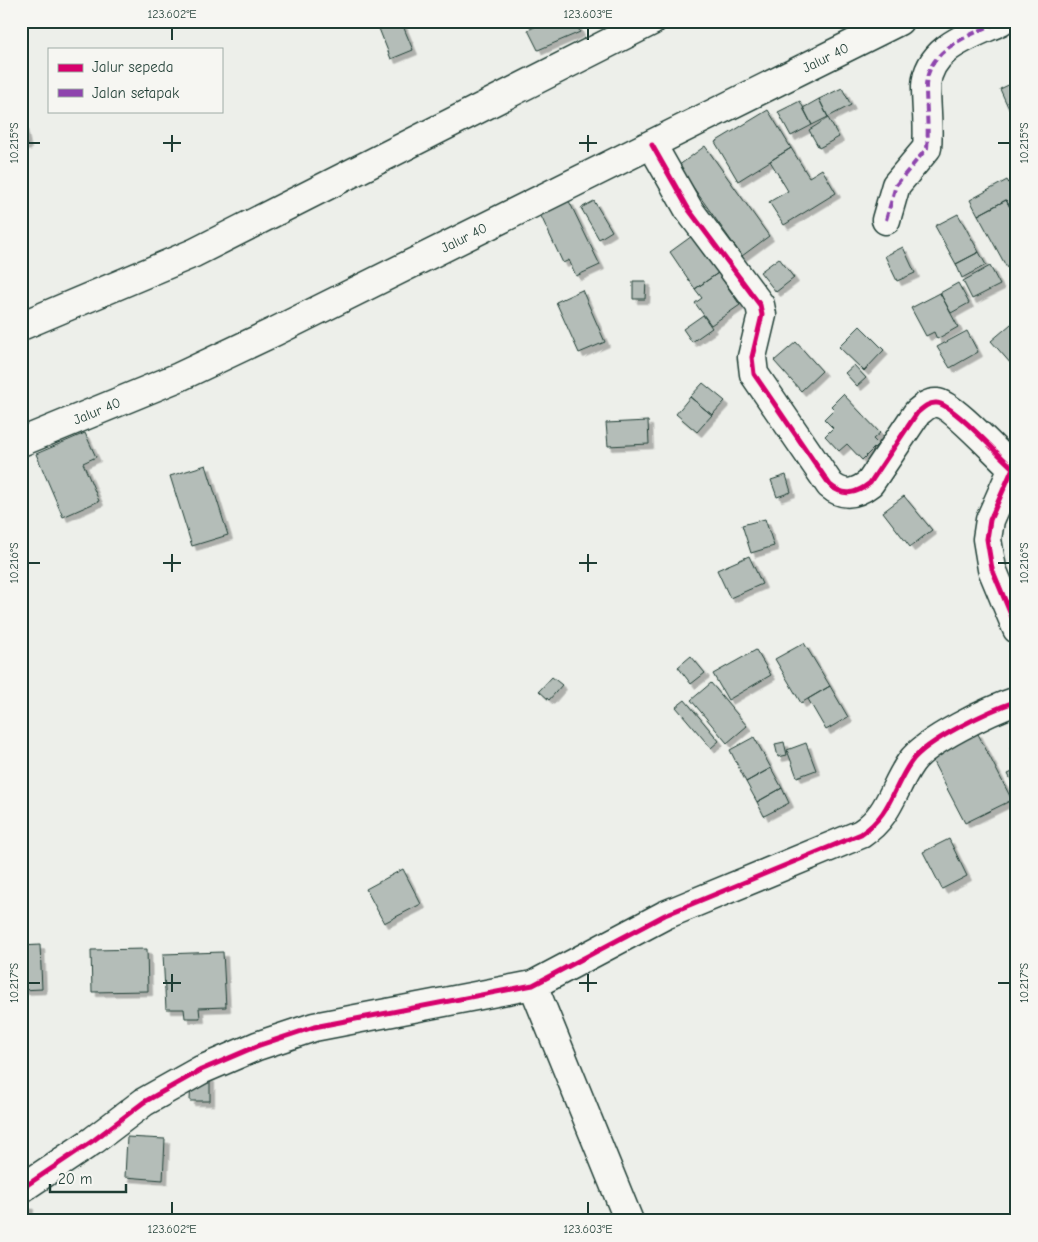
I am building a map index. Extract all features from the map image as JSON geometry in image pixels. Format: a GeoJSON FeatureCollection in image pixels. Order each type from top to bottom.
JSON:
{"type":"FeatureCollection","features":[{"type":"Feature","properties":{"kind":"main road"},"geometry":{"type":"LineString","coordinates":[[21,326],[194,253],[652,21]]}},
{"type":"Feature","properties":{"kind":"main road","name":"Jalur 40"},"geometry":{"type":"LineString","coordinates":[[21,442],[179,377],[276,331],[899,21]]}},
{"type":"Feature","properties":{"kind":"main road"},"geometry":{"type":"LineString","coordinates":[[886,220],[896,185],[928,148],[926,84],[938,57],[952,44],[1001,21]]}},
{"type":"Feature","properties":{"kind":"main road"},"geometry":{"type":"LineString","coordinates":[[652,144],[689,210],[718,252],[757,300],[762,315],[752,357],[754,374],[830,485],[843,493],[853,493],[865,487],[870,483],[917,413],[926,405],[935,403],[942,404],[954,412],[1015,469],[990,520],[986,539],[992,569],[1017,630]]}},
{"type":"Feature","properties":{"kind":"main road"},"geometry":{"type":"LineString","coordinates":[[21,1188],[94,1140],[144,1102],[201,1070],[257,1046],[314,1027],[533,985],[665,915],[861,834],[873,826],[886,812],[911,762],[924,749],[992,710],[1017,702]]}},
{"type":"Feature","properties":{"kind":"main road"},"geometry":{"type":"LineString","coordinates":[[533,985],[629,1221]]}},
{"type":"Feature","properties":{"kind":"building"},"geometry":{"type":"Polygon","coordinates":[[[376,21],[401,21],[413,50],[391,59],[376,21]]]}},
{"type":"Feature","properties":{"kind":"building"},"geometry":{"type":"Polygon","coordinates":[[[547,21],[575,21],[580,32],[538,50],[528,30],[547,21]]]}},
{"type":"Feature","properties":{"kind":"building"},"geometry":{"type":"Polygon","coordinates":[[[1017,81],[1017,127],[1000,89],[1017,81]]]}},
{"type":"Feature","properties":{"kind":"building"},"geometry":{"type":"Polygon","coordinates":[[[842,88],[851,105],[828,117],[819,99],[842,88]]]}},
{"type":"Feature","properties":{"kind":"building"},"geometry":{"type":"Polygon","coordinates":[[[819,99],[828,117],[812,125],[803,108],[819,99]]]}},
{"type":"Feature","properties":{"kind":"building"},"geometry":{"type":"Polygon","coordinates":[[[800,101],[812,125],[791,136],[778,112],[800,101]]]}},
{"type":"Feature","properties":{"kind":"building"},"geometry":{"type":"Polygon","coordinates":[[[768,110],[791,148],[738,181],[715,142],[768,110]]]}},
{"type":"Feature","properties":{"kind":"building"},"geometry":{"type":"Polygon","coordinates":[[[21,115],[27,145],[21,146],[21,115]]]}},
{"type":"Feature","properties":{"kind":"building"},"geometry":{"type":"Polygon","coordinates":[[[828,118],[839,137],[819,148],[809,130],[828,118]]]}},
{"type":"Feature","properties":{"kind":"building"},"geometry":{"type":"Polygon","coordinates":[[[705,146],[769,236],[742,256],[678,166],[705,146]]]}},
{"type":"Feature","properties":{"kind":"building"},"geometry":{"type":"Polygon","coordinates":[[[791,148],[809,177],[822,169],[836,193],[784,225],[769,202],[788,191],[770,161],[791,148]]]}},
{"type":"Feature","properties":{"kind":"building"},"geometry":{"type":"Polygon","coordinates":[[[1007,180],[1017,197],[1017,204],[1010,207],[1006,200],[978,215],[970,200],[1007,180]]]}},
{"type":"Feature","properties":{"kind":"building"},"geometry":{"type":"Polygon","coordinates":[[[1006,200],[1010,207],[1017,204],[1017,263],[1007,268],[978,215],[1006,200]]]}},
{"type":"Feature","properties":{"kind":"building"},"geometry":{"type":"Polygon","coordinates":[[[569,201],[600,265],[576,276],[569,260],[563,263],[540,214],[569,201]]]}},
{"type":"Feature","properties":{"kind":"building"},"geometry":{"type":"Polygon","coordinates":[[[594,201],[612,231],[599,239],[581,208],[594,201]]]}},
{"type":"Feature","properties":{"kind":"building"},"geometry":{"type":"Polygon","coordinates":[[[958,214],[979,252],[956,264],[935,226],[958,214]]]}},
{"type":"Feature","properties":{"kind":"building"},"geometry":{"type":"Polygon","coordinates":[[[692,236],[718,273],[695,289],[670,252],[692,236]]]}},
{"type":"Feature","properties":{"kind":"building"},"geometry":{"type":"Polygon","coordinates":[[[903,247],[915,273],[897,281],[885,256],[903,247]]]}},
{"type":"Feature","properties":{"kind":"building"},"geometry":{"type":"Polygon","coordinates":[[[979,252],[986,265],[962,278],[956,264],[979,252]]]}},
{"type":"Feature","properties":{"kind":"building"},"geometry":{"type":"Polygon","coordinates":[[[779,258],[794,278],[776,292],[760,272],[779,258]]]}},
{"type":"Feature","properties":{"kind":"building"},"geometry":{"type":"Polygon","coordinates":[[[990,266],[1000,285],[972,299],[963,281],[990,266]]]}},
{"type":"Feature","properties":{"kind":"building"},"geometry":{"type":"Polygon","coordinates":[[[718,273],[740,305],[711,325],[695,303],[702,298],[695,289],[718,273]]]}},
{"type":"Feature","properties":{"kind":"building"},"geometry":{"type":"Polygon","coordinates":[[[633,281],[646,281],[645,299],[633,299],[633,281]]]}},
{"type":"Feature","properties":{"kind":"building"},"geometry":{"type":"Polygon","coordinates":[[[958,283],[969,303],[951,313],[940,293],[958,283]]]}},
{"type":"Feature","properties":{"kind":"building"},"geometry":{"type":"Polygon","coordinates":[[[582,290],[605,342],[579,353],[556,302],[582,290]]]}},
{"type":"Feature","properties":{"kind":"building"},"geometry":{"type":"Polygon","coordinates":[[[940,293],[958,327],[937,339],[934,332],[926,336],[911,308],[940,293]]]}},
{"type":"Feature","properties":{"kind":"building"},"geometry":{"type":"Polygon","coordinates":[[[703,315],[712,328],[692,342],[683,329],[703,315]]]}},
{"type":"Feature","properties":{"kind":"building"},"geometry":{"type":"Polygon","coordinates":[[[1017,319],[1017,360],[1012,365],[991,341],[1017,319]]]}},
{"type":"Feature","properties":{"kind":"building"},"geometry":{"type":"Polygon","coordinates":[[[860,326],[884,350],[864,371],[839,347],[860,326]]]}},
{"type":"Feature","properties":{"kind":"building"},"geometry":{"type":"Polygon","coordinates":[[[967,331],[978,352],[950,368],[937,347],[967,331]]]}},
{"type":"Feature","properties":{"kind":"building"},"geometry":{"type":"Polygon","coordinates":[[[796,342],[822,371],[801,391],[774,361],[796,342]]]}},
{"type":"Feature","properties":{"kind":"building"},"geometry":{"type":"Polygon","coordinates":[[[854,365],[866,378],[857,386],[845,373],[854,365]]]}},
{"type":"Feature","properties":{"kind":"building"},"geometry":{"type":"Polygon","coordinates":[[[703,383],[725,401],[712,415],[690,397],[703,383]]]}},
{"type":"Feature","properties":{"kind":"building"},"geometry":{"type":"Polygon","coordinates":[[[843,394],[880,433],[873,439],[878,444],[862,460],[847,444],[839,451],[825,436],[833,428],[824,419],[834,409],[831,406],[843,394]]]}},
{"type":"Feature","properties":{"kind":"building"},"geometry":{"type":"Polygon","coordinates":[[[690,397],[712,415],[697,432],[676,414],[690,397]]]}},
{"type":"Feature","properties":{"kind":"building"},"geometry":{"type":"Polygon","coordinates":[[[648,421],[649,444],[608,446],[606,423],[648,421]]]}},
{"type":"Feature","properties":{"kind":"building"},"geometry":{"type":"Polygon","coordinates":[[[85,433],[96,457],[83,463],[99,501],[63,517],[36,454],[85,433]]]}},
{"type":"Feature","properties":{"kind":"building"},"geometry":{"type":"Polygon","coordinates":[[[206,465],[228,535],[192,546],[170,476],[206,465]]]}},
{"type":"Feature","properties":{"kind":"building"},"geometry":{"type":"Polygon","coordinates":[[[786,475],[791,492],[777,497],[771,480],[786,475]]]}},
{"type":"Feature","properties":{"kind":"building"},"geometry":{"type":"Polygon","coordinates":[[[904,496],[932,530],[910,547],[883,512],[904,496]]]}},
{"type":"Feature","properties":{"kind":"building"},"geometry":{"type":"Polygon","coordinates":[[[765,519],[774,546],[751,553],[742,525],[765,519]]]}},
{"type":"Feature","properties":{"kind":"building"},"geometry":{"type":"Polygon","coordinates":[[[749,556],[762,584],[730,598],[717,570],[749,556]]]}},
{"type":"Feature","properties":{"kind":"building"},"geometry":{"type":"Polygon","coordinates":[[[804,643],[830,686],[801,703],[775,659],[804,643]]]}},
{"type":"Feature","properties":{"kind":"building"},"geometry":{"type":"Polygon","coordinates":[[[756,650],[771,675],[728,700],[713,674],[756,650]]]}},
{"type":"Feature","properties":{"kind":"building"},"geometry":{"type":"Polygon","coordinates":[[[691,656],[705,673],[691,684],[678,667],[691,656]]]}},
{"type":"Feature","properties":{"kind":"building"},"geometry":{"type":"Polygon","coordinates":[[[552,677],[562,685],[549,700],[539,691],[552,677]]]}},
{"type":"Feature","properties":{"kind":"building"},"geometry":{"type":"Polygon","coordinates":[[[711,683],[747,726],[727,743],[691,700],[711,683]]]}},
{"type":"Feature","properties":{"kind":"building"},"geometry":{"type":"Polygon","coordinates":[[[830,686],[848,717],[826,730],[808,699],[830,686]]]}},
{"type":"Feature","properties":{"kind":"building"},"geometry":{"type":"Polygon","coordinates":[[[685,700],[719,741],[711,748],[676,707],[685,700]]]}},
{"type":"Feature","properties":{"kind":"building"},"geometry":{"type":"Polygon","coordinates":[[[977,732],[1012,800],[965,823],[930,756],[977,732]]]}},
{"type":"Feature","properties":{"kind":"building"},"geometry":{"type":"Polygon","coordinates":[[[754,737],[771,768],[746,782],[730,750],[754,737]]]}},
{"type":"Feature","properties":{"kind":"building"},"geometry":{"type":"Polygon","coordinates":[[[784,742],[787,755],[778,757],[775,744],[784,742]]]}},
{"type":"Feature","properties":{"kind":"building"},"geometry":{"type":"Polygon","coordinates":[[[806,743],[816,770],[797,777],[787,750],[806,743]]]}},
{"type":"Feature","properties":{"kind":"building"},"geometry":{"type":"Polygon","coordinates":[[[1017,745],[1017,763],[1010,748],[1017,745]]]}},
{"type":"Feature","properties":{"kind":"building"},"geometry":{"type":"Polygon","coordinates":[[[771,768],[782,788],[757,802],[746,782],[771,768]]]}},
{"type":"Feature","properties":{"kind":"building"},"geometry":{"type":"Polygon","coordinates":[[[1017,770],[1017,792],[1008,774],[1017,770]]]}},
{"type":"Feature","properties":{"kind":"building"},"geometry":{"type":"Polygon","coordinates":[[[782,788],[789,803],[764,816],[757,802],[782,788]]]}},
{"type":"Feature","properties":{"kind":"building"},"geometry":{"type":"Polygon","coordinates":[[[949,839],[967,876],[942,889],[923,852],[949,839]]]}},
{"type":"Feature","properties":{"kind":"building"},"geometry":{"type":"Polygon","coordinates":[[[403,869],[421,904],[384,923],[366,889],[403,869]]]}},
{"type":"Feature","properties":{"kind":"building"},"geometry":{"type":"Polygon","coordinates":[[[40,945],[42,989],[21,990],[21,946],[40,945]]]}},
{"type":"Feature","properties":{"kind":"building"},"geometry":{"type":"Polygon","coordinates":[[[147,949],[148,991],[92,992],[91,950],[147,949]]]}},
{"type":"Feature","properties":{"kind":"building"},"geometry":{"type":"Polygon","coordinates":[[[223,952],[226,1007],[199,1008],[200,1018],[185,1018],[184,1009],[166,1009],[163,954],[223,952]]]}},
{"type":"Feature","properties":{"kind":"building"},"geometry":{"type":"Polygon","coordinates":[[[191,1077],[210,1078],[210,1101],[190,1101],[191,1077]]]}},
{"type":"Feature","properties":{"kind":"building"},"geometry":{"type":"Polygon","coordinates":[[[127,1137],[165,1139],[163,1180],[125,1177],[127,1137]]]}},
{"type":"Feature","properties":{"kind":"building"},"geometry":{"type":"Polygon","coordinates":[[[21,1204],[29,1205],[28,1221],[21,1221],[21,1204]]]}},
{"type":"Feature","properties":{"kind":"marked path"},"geometry":{"type":"LineString","coordinates":[[886,220],[896,185],[927,148],[926,86],[934,61],[953,44],[1001,21]]}},
{"type":"Feature","properties":{"kind":"cycle path"},"geometry":{"type":"LineString","coordinates":[[652,145],[689,210],[760,305],[762,315],[752,357],[754,374],[830,485],[835,489],[850,493],[860,490],[870,483],[917,413],[931,403],[937,403],[953,412],[1013,468],[990,520],[987,539],[992,569],[1017,629]]}},
{"type":"Feature","properties":{"kind":"cycle path"},"geometry":{"type":"LineString","coordinates":[[21,1189],[94,1140],[144,1102],[201,1070],[257,1046],[314,1027],[533,985],[665,915],[861,834],[885,810],[905,772],[919,753],[944,735],[991,711],[1017,701]]}}]}
